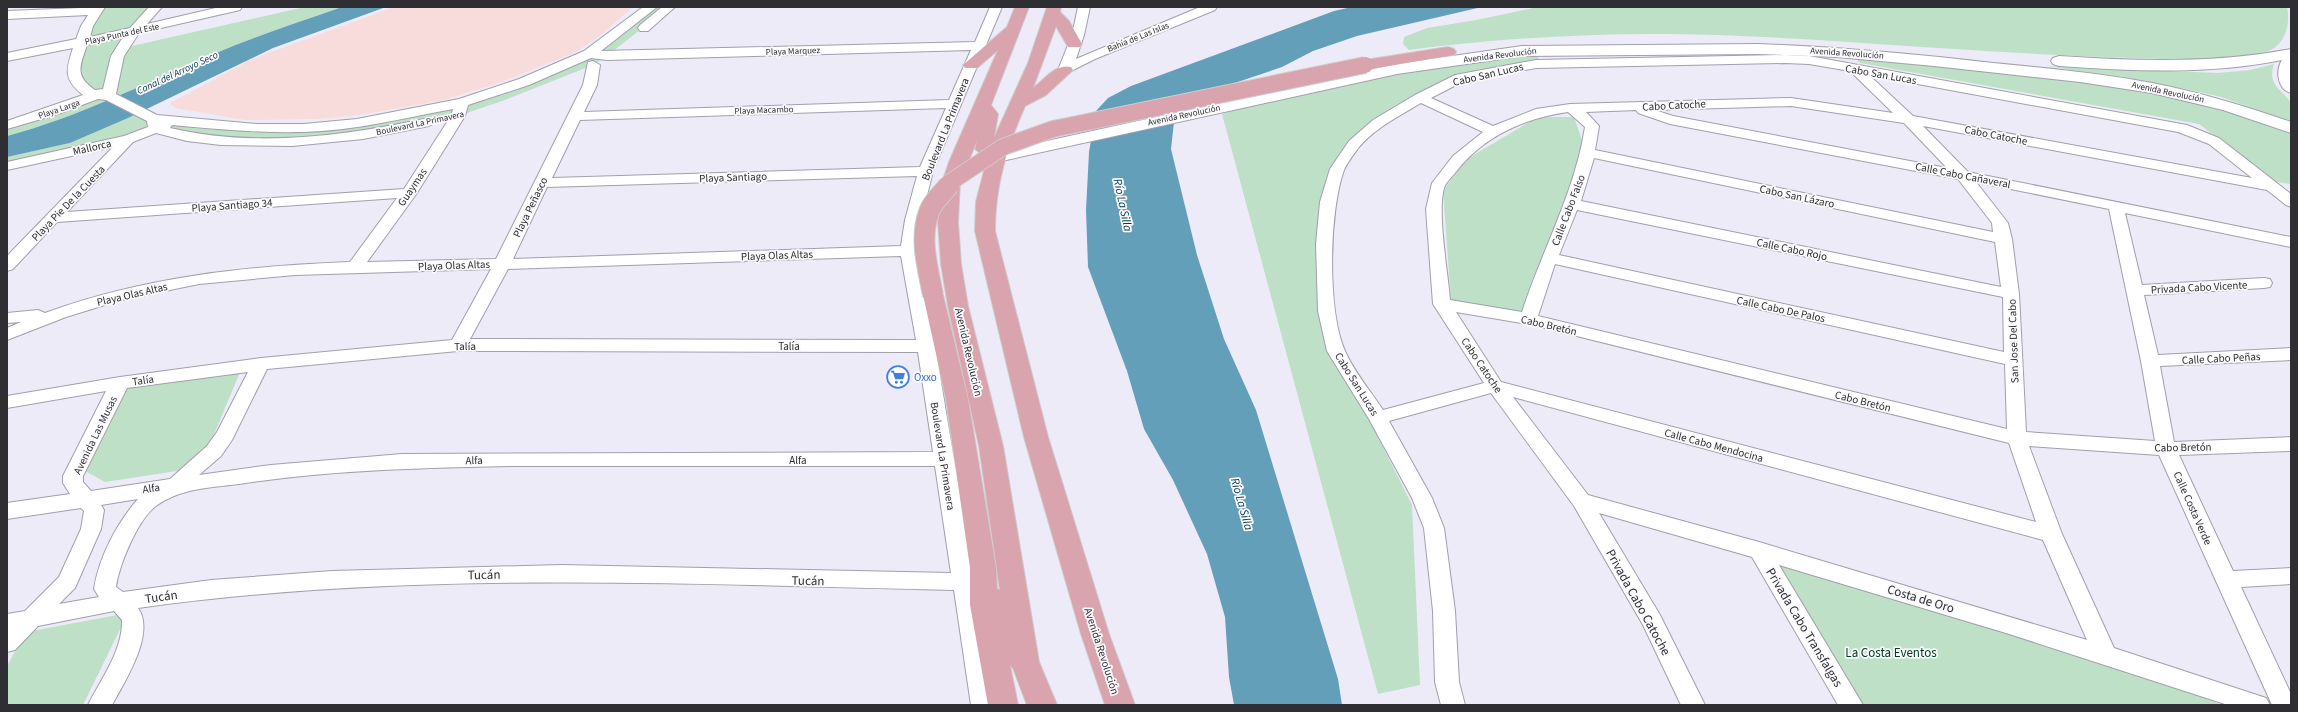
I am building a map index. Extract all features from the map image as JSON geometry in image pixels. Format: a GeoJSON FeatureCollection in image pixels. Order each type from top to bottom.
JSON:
{"type":"FeatureCollection","features":[{"type":"Feature","properties":{"kind":"main road","name":"Avenida Revolución"},"geometry":{"type":"LineString","coordinates":[[1022,7],[951,183],[948,207],[949,243],[958,306],[991,446],[1025,662],[1042,705]]}},
{"type":"Feature","properties":{"kind":"main road","name":"Avenida Revolución"},"geometry":{"type":"LineString","coordinates":[[1054,10],[1039,57],[1020,102],[1012,131],[997,157],[987,186],[984,203],[987,246],[1036,437],[1095,634],[1120,705]]}},
{"type":"Feature","properties":{"kind":"main road"},"geometry":{"type":"LineString","coordinates":[[1054,10],[1074,44]]}},
{"type":"Feature","properties":{"kind":"main road"},"geometry":{"type":"LineString","coordinates":[[971,65],[1015,27]]}},
{"type":"Feature","properties":{"kind":"main road","name":"Avenida Revolución"},"geometry":{"type":"LineString","coordinates":[[1397,69],[1448,52],[1514,44],[1580,41],[1743,40],[1818,43],[2134,65],[2211,66],[2250,63],[2291,54]]}},
{"type":"Feature","properties":{"kind":"main road","name":"Avenida Revolución"},"geometry":{"type":"LineString","coordinates":[[997,157],[1397,69],[1522,51],[1758,49],[1837,52],[2072,76],[2152,88],[2228,106],[2291,128]]}},
{"type":"Feature","properties":{"kind":"main road"},"geometry":{"type":"LineString","coordinates":[[1004,705],[984,605],[974,575],[957,399],[933,295],[924,248],[924,235],[929,211],[952,181],[1003,147],[1053,129],[1364,65],[1448,52]]}},
{"type":"Feature","properties":{"kind":"main road"},"geometry":{"type":"LineString","coordinates":[[2291,60],[2287,65],[2288,85],[2291,88]]}},
{"type":"Feature","properties":{"kind":"main road"},"geometry":{"type":"LineString","coordinates":[[1020,102],[1040,91],[1065,70]]}},
{"type":"Feature","properties":{"kind":"main road"},"geometry":{"type":"LineString","coordinates":[[982,104],[989,114],[984,149],[988,153],[997,157]]}},
{"type":"Feature","properties":{"kind":"main road","name":"Avenida Revolución"},"geometry":{"type":"LineString","coordinates":[[1012,131],[1066,142]]}},
{"type":"Feature","properties":{"kind":"main road"},"geometry":{"type":"LineString","coordinates":[[974,575],[1009,647],[1025,662]]}},
{"type":"Feature","properties":{"kind":"street"},"geometry":{"type":"LineString","coordinates":[[107,95],[118,53],[134,31],[156,7]]}},
{"type":"Feature","properties":{"kind":"street","name":"Playa Punta del Este"},"geometry":{"type":"LineString","coordinates":[[7,57],[81,43],[236,7]]}},
{"type":"Feature","properties":{"kind":"street","name":"Boulevard La Primavera"},"geometry":{"type":"LineString","coordinates":[[591,60],[651,7]]}},
{"type":"Feature","properties":{"kind":"street","name":"Boulevard La Primavera"},"geometry":{"type":"LineString","coordinates":[[174,121],[257,128],[304,128],[357,123],[460,109],[505,100],[591,60],[607,56],[669,7]]}},
{"type":"Feature","properties":{"kind":"street","name":"Boulevard La Primavera"},"geometry":{"type":"LineString","coordinates":[[983,705],[974,575],[944,459],[926,346],[908,251],[913,220],[926,171],[978,46],[990,26],[996,7]]}},
{"type":"Feature","properties":{"kind":"street"},"geometry":{"type":"LineString","coordinates":[[1065,70],[1084,7]]}},
{"type":"Feature","properties":{"kind":"street","name":"Bahía de Las Islas"},"geometry":{"type":"LineString","coordinates":[[1065,70],[1090,56],[1212,7]]}},
{"type":"Feature","properties":{"kind":"street"},"geometry":{"type":"LineString","coordinates":[[7,15],[98,9]]}},
{"type":"Feature","properties":{"kind":"street","name":"Boulevard La Primavera"},"geometry":{"type":"LineString","coordinates":[[98,9],[87,26],[73,68],[77,83],[85,91],[107,95],[152,121],[197,139],[286,141],[347,137],[406,128],[460,109]]}},
{"type":"Feature","properties":{"kind":"street","name":"Playa Marquez"},"geometry":{"type":"LineString","coordinates":[[607,56],[978,46]]}},
{"type":"Feature","properties":{"kind":"street","name":"Cabo San Lucas"},"geometry":{"type":"LineString","coordinates":[[1453,705],[1447,682],[1444,611],[1434,528],[1422,498],[1378,418],[1336,351],[1327,311],[1324,244],[1328,202],[1337,169],[1354,144],[1378,122],[1420,98],[1460,78],[1536,64],[1785,59],[1809,60],[2182,128],[2214,141],[2291,202]]}},
{"type":"Feature","properties":{"kind":"street","name":"Playa Peñasco"},"geometry":{"type":"LineString","coordinates":[[458,345],[502,264],[590,85],[591,60]]}},
{"type":"Feature","properties":{"kind":"street","name":"San Jose Del Cabo"},"geometry":{"type":"LineString","coordinates":[[1855,69],[1908,119],[1963,175],[2000,223],[2004,239],[2011,294],[2017,438],[2051,534],[2105,654]]}},
{"type":"Feature","properties":{"kind":"street","name":"Playa Larga"},"geometry":{"type":"LineString","coordinates":[[7,125],[107,95]]}},
{"type":"Feature","properties":{"kind":"street"},"geometry":{"type":"LineString","coordinates":[[1420,98],[1494,131]]}},
{"type":"Feature","properties":{"kind":"street","name":"Cabo Catoche"},"geometry":{"type":"LineString","coordinates":[[1581,502],[1496,386],[1442,304],[1434,209],[1437,186],[1458,159],[1494,131],[1541,112],[1570,108],[1791,102],[1908,119],[2291,190]]}},
{"type":"Feature","properties":{"kind":"street","name":"Playa Macambo"},"geometry":{"type":"LineString","coordinates":[[574,116],[954,104]]}},
{"type":"Feature","properties":{"kind":"street","name":"Calle Cabo Cañaveral"},"geometry":{"type":"LineString","coordinates":[[1635,107],[1670,120],[1963,175],[2291,242]]}},
{"type":"Feature","properties":{"kind":"street","name":"Calle Cabo Falso"},"geometry":{"type":"LineString","coordinates":[[1528,319],[1549,258],[1573,204],[1589,153],[1592,126],[1583,116],[1570,108]]}},
{"type":"Feature","properties":{"kind":"street","name":"Guaymas"},"geometry":{"type":"LineString","coordinates":[[354,268],[409,193],[460,109]]}},
{"type":"Feature","properties":{"kind":"street","name":"Mallorca"},"geometry":{"type":"LineString","coordinates":[[7,166],[128,139],[152,121],[174,121]]}},
{"type":"Feature","properties":{"kind":"street","name":"Playa Pie De la Cuesta"},"geometry":{"type":"LineString","coordinates":[[7,266],[128,139]]}},
{"type":"Feature","properties":{"kind":"street","name":"Cabo San Lázaro"},"geometry":{"type":"LineString","coordinates":[[1589,153],[2004,239]]}},
{"type":"Feature","properties":{"kind":"street","name":"Playa Santiago"},"geometry":{"type":"LineString","coordinates":[[541,183],[926,171]]}},
{"type":"Feature","properties":{"kind":"street","name":"Playa Santiago 34"},"geometry":{"type":"LineString","coordinates":[[54,218],[409,193]]}},
{"type":"Feature","properties":{"kind":"street","name":"Calle Cabo Rojo"},"geometry":{"type":"LineString","coordinates":[[1573,204],[2011,294]]}},
{"type":"Feature","properties":{"kind":"street","name":"Calle Costa Verde"},"geometry":{"type":"LineString","coordinates":[[2116,206],[2150,361],[2166,448],[2225,580],[2284,705]]}},
{"type":"Feature","properties":{"kind":"street","name":"Playa Olas Altas"},"geometry":{"type":"LineString","coordinates":[[7,334],[54,314],[156,288],[226,275],[354,268],[908,251]]}},
{"type":"Feature","properties":{"kind":"street","name":"Calle Cabo De Palos"},"geometry":{"type":"LineString","coordinates":[[1549,258],[2013,360]]}},
{"type":"Feature","properties":{"kind":"street","name":"Privada Cabo Vicente"},"geometry":{"type":"LineString","coordinates":[[2135,290],[2264,283]]}},
{"type":"Feature","properties":{"kind":"street","name":"Cabo Bretón"},"geometry":{"type":"LineString","coordinates":[[1442,304],[1528,319],[2017,438],[2166,448],[2291,444]]}},
{"type":"Feature","properties":{"kind":"street"},"geometry":{"type":"LineString","coordinates":[[7,318],[54,314]]}},
{"type":"Feature","properties":{"kind":"street","name":"Talía"},"geometry":{"type":"LineString","coordinates":[[7,402],[120,383],[261,364],[458,345],[926,346]]}},
{"type":"Feature","properties":{"kind":"street","name":"Calle Cabo Peñas"},"geometry":{"type":"LineString","coordinates":[[2150,361],[2291,354]]}},
{"type":"Feature","properties":{"kind":"street"},"geometry":{"type":"LineString","coordinates":[[100,705],[129,646],[133,626],[130,613],[105,589],[105,583],[131,521],[147,502],[177,484],[201,465],[225,435],[261,364]]}},
{"type":"Feature","properties":{"kind":"street","name":"Avenida Las Musas"},"geometry":{"type":"LineString","coordinates":[[7,643],[67,582],[91,529],[94,510],[73,483],[73,476],[120,383]]}},
{"type":"Feature","properties":{"kind":"street"},"geometry":{"type":"LineString","coordinates":[[1378,418],[1496,386]]}},
{"type":"Feature","properties":{"kind":"street","name":"Calle Cabo Mendocina"},"geometry":{"type":"LineString","coordinates":[[1496,386],[2051,534]]}},
{"type":"Feature","properties":{"kind":"street","name":"Alfa"},"geometry":{"type":"LineString","coordinates":[[7,511],[177,484],[271,472],[402,461],[511,459],[944,459]]}},
{"type":"Feature","properties":{"kind":"street","name":"Costa de Oro"},"geometry":{"type":"LineString","coordinates":[[1581,502],[1759,550],[2105,654],[2258,705]]}},
{"type":"Feature","properties":{"kind":"street","name":"Privada Cabo Catoche"},"geometry":{"type":"LineString","coordinates":[[1581,502],[1652,621],[1693,705]]}},
{"type":"Feature","properties":{"kind":"street","name":"Privada Cabo Transfalgas"},"geometry":{"type":"LineString","coordinates":[[1759,550],[1851,705]]}},
{"type":"Feature","properties":{"kind":"street","name":"Tucán"},"geometry":{"type":"LineString","coordinates":[[7,623],[117,602],[258,585],[332,578],[561,573],[974,575]]}},
{"type":"Feature","properties":{"kind":"street"},"geometry":{"type":"LineString","coordinates":[[2225,580],[2291,576]]}},
{"type":"Feature","properties":{"kind":"shaded area"},"geometry":{"type":"Polygon","coordinates":[[[394,7],[633,7],[601,35],[576,52],[499,83],[444,100],[360,115],[317,119],[245,120],[175,108],[170,103],[252,59],[394,7]]]}},
{"type":"Feature","properties":{"kind":"green space"},"geometry":{"type":"Polygon","coordinates":[[[101,7],[152,7],[123,48],[305,7],[342,7],[230,47],[112,99],[60,119],[7,136],[7,125],[95,95],[73,68],[94,15],[101,7]]]}},
{"type":"Feature","properties":{"kind":"green space"},"geometry":{"type":"Polygon","coordinates":[[[651,7],[669,7],[607,56],[593,65],[505,100],[458,116],[406,128],[347,137],[239,141],[155,129],[7,166],[7,157],[70,143],[142,112],[175,121],[304,128],[416,113],[564,66],[651,7]]]}},
{"type":"Feature","properties":{"kind":"green space"},"geometry":{"type":"Polygon","coordinates":[[[1538,7],[2287,7],[2288,20],[2282,40],[2273,49],[2250,56],[2200,60],[2066,55],[1777,38],[1670,34],[1539,38],[1409,50],[1403,44],[1404,37],[1427,28],[1476,20],[1538,7]]]}},
{"type":"Feature","properties":{"kind":"green space"},"geometry":{"type":"Polygon","coordinates":[[[1534,49],[1539,59],[1453,79],[1375,121],[1333,169],[1316,239],[1325,332],[1412,505],[1420,685],[1378,694],[1222,114],[1278,95],[1534,49]]]}},
{"type":"Feature","properties":{"kind":"green space"},"geometry":{"type":"Polygon","coordinates":[[[1851,54],[2097,84],[2176,97],[2219,107],[2291,132],[2291,184],[2276,182],[2199,124],[1860,63],[1851,54]]]}},
{"type":"Feature","properties":{"kind":"green space"},"geometry":{"type":"Polygon","coordinates":[[[2274,64],[2272,72],[2273,79],[2278,88],[2289,100],[2291,105],[2291,122],[2221,97],[2186,89],[2048,66],[2218,73],[2250,70],[2274,64]]]}},
{"type":"Feature","properties":{"kind":"green space"},"geometry":{"type":"Polygon","coordinates":[[[1538,117],[1574,117],[1585,149],[1526,315],[1451,300],[1443,191],[1465,160],[1538,117]]]}},
{"type":"Feature","properties":{"kind":"green space"},"geometry":{"type":"Polygon","coordinates":[[[240,372],[208,449],[177,471],[105,482],[85,471],[129,386],[240,372]]]}},
{"type":"Feature","properties":{"kind":"green space","name":"La Costa Eventos"},"geometry":{"type":"Polygon","coordinates":[[[1769,559],[2099,661],[2223,705],[1862,705],[1769,559]]]}},
{"type":"Feature","properties":{"kind":"green space"},"geometry":{"type":"Polygon","coordinates":[[[128,613],[83,705],[7,705],[7,666],[26,632],[128,613]]]}},
{"type":"Feature","properties":{"kind":"water","name":"Canal del Arroyo Seco"},"geometry":{"type":"Polygon","coordinates":[[[342,7],[386,7],[273,48],[128,118],[70,143],[7,157],[7,136],[60,119],[112,99],[230,47],[342,7]]]}},
{"type":"Feature","properties":{"kind":"water","name":"Río La Silla"},"geometry":{"type":"Polygon","coordinates":[[[1352,7],[1482,7],[1357,36],[1313,51],[1282,67],[1214,90],[1188,106],[1174,122],[1171,149],[1197,255],[1224,339],[1256,410],[1338,679],[1342,705],[1234,705],[1229,677],[1225,617],[1207,554],[1173,480],[1144,429],[1127,371],[1088,267],[1086,210],[1089,152],[1096,111],[1108,98],[1131,86],[1334,11],[1352,7]]]}},
{"type":"Feature","properties":{"kind":"place","name":"Oxxo"},"geometry":{"type":"Point","coordinates":[898,377]}}]}
